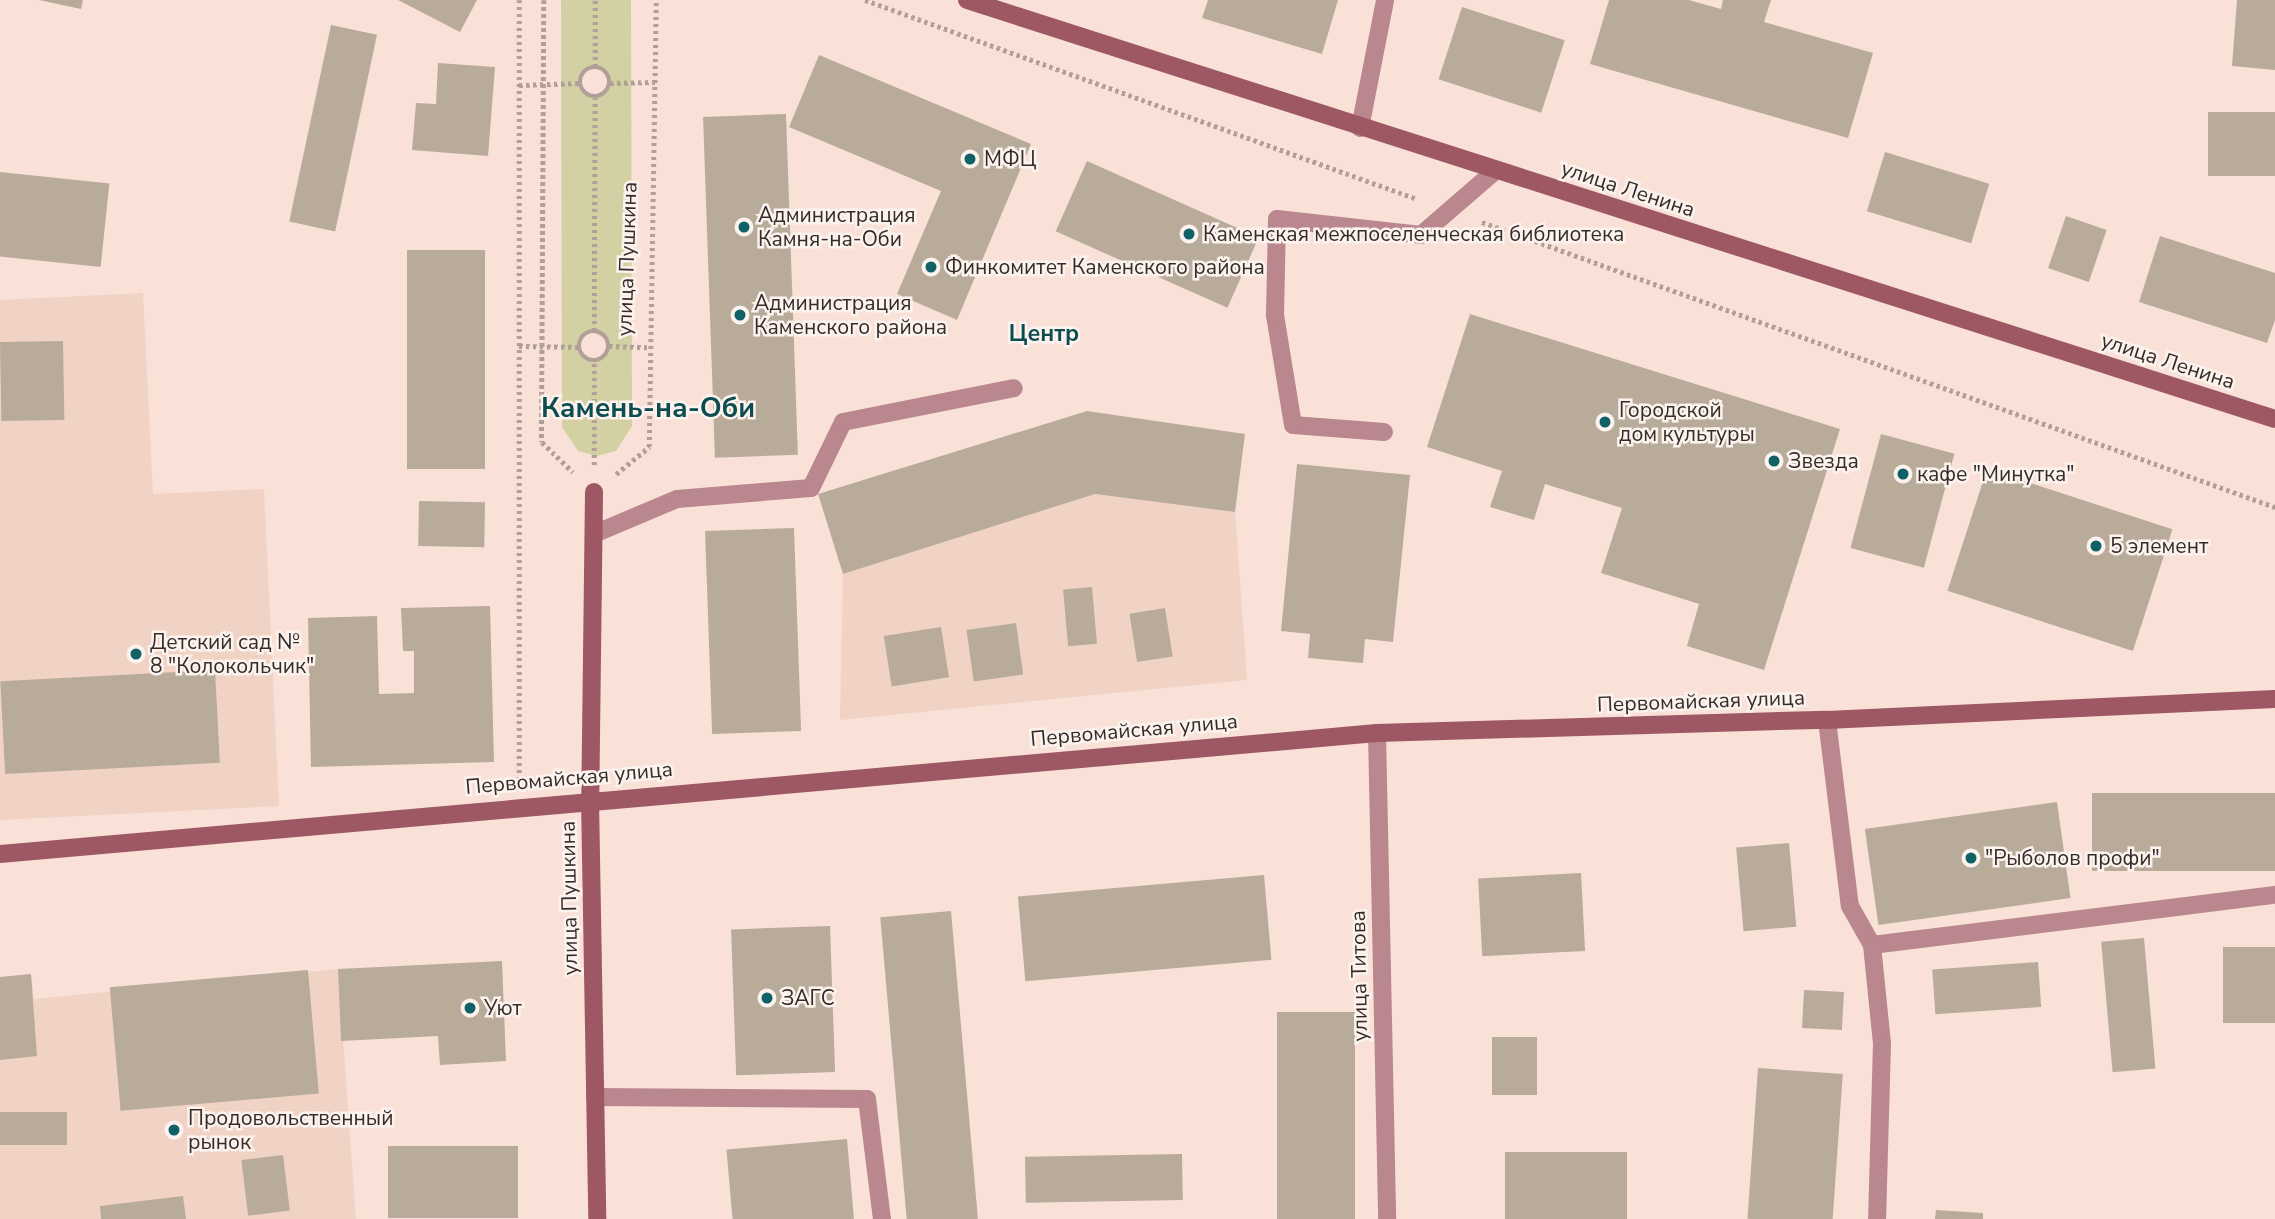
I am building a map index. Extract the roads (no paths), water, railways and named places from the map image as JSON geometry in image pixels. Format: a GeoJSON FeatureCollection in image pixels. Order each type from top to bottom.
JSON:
{"type":"FeatureCollection","features":[{"type":"Feature","properties":{"kind":"street","name":"улица Ленина"},"geometry":{"type":"LineString","coordinates":[[967,0],[2275,419]]}},
{"type":"Feature","properties":{"kind":"street"},"geometry":{"type":"LineString","coordinates":[[1360,128],[1385,0]]}},
{"type":"Feature","properties":{"kind":"street"},"geometry":{"type":"LineString","coordinates":[[1384,432],[1293,425],[1275,315],[1277,219],[1421,235],[1495,171]]}},
{"type":"Feature","properties":{"kind":"street"},"geometry":{"type":"LineString","coordinates":[[594,534],[677,499],[811,488],[843,422],[1014,388]]}},
{"type":"Feature","properties":{"kind":"street","name":"улица Пушкина"},"geometry":{"type":"LineString","coordinates":[[594,492],[590,799],[597,1219]]}},
{"type":"Feature","properties":{"kind":"street","name":"Первомайская улица"},"geometry":{"type":"LineString","coordinates":[[0,854],[519,805],[1377,733],[1827,720],[2275,699]]}},
{"type":"Feature","properties":{"kind":"street"},"geometry":{"type":"LineString","coordinates":[[1827,720],[1850,906],[1872,945],[1882,1043],[1877,1219]]}},
{"type":"Feature","properties":{"kind":"street","name":"улица Титова"},"geometry":{"type":"LineString","coordinates":[[1377,733],[1387,1219]]}},
{"type":"Feature","properties":{"kind":"street"},"geometry":{"type":"LineString","coordinates":[[1872,945],[2275,895]]}},
{"type":"Feature","properties":{"kind":"street"},"geometry":{"type":"LineString","coordinates":[[595,1097],[867,1099],[882,1219]]}},
{"type":"Feature","properties":{"kind":"place","name":"МФЦ"},"geometry":{"type":"Point","coordinates":[970,159]}},
{"type":"Feature","properties":{"kind":"place","name":"Администрация Камня-на-Оби"},"geometry":{"type":"Point","coordinates":[744,227]}},
{"type":"Feature","properties":{"kind":"place","name":"Каменская межпоселенческая библиотека"},"geometry":{"type":"Point","coordinates":[1189,234]}},
{"type":"Feature","properties":{"kind":"place","name":"Финкомитет Каменского района"},"geometry":{"type":"Point","coordinates":[931,267]}},
{"type":"Feature","properties":{"kind":"place","name":"Администрация Каменского района"},"geometry":{"type":"Point","coordinates":[740,315]}},
{"type":"Feature","properties":{"kind":"place","name":"Городской дом культуры"},"geometry":{"type":"Point","coordinates":[1605,422]}},
{"type":"Feature","properties":{"kind":"place","name":"Звезда"},"geometry":{"type":"Point","coordinates":[1774,461]}},
{"type":"Feature","properties":{"kind":"place","name":"кафе \"Минутка\""},"geometry":{"type":"Point","coordinates":[1903,474]}},
{"type":"Feature","properties":{"kind":"place","name":"5 элемент"},"geometry":{"type":"Point","coordinates":[2096,546]}},
{"type":"Feature","properties":{"kind":"place","name":"Детский сад № 8 \"Колокольчик\""},"geometry":{"type":"Point","coordinates":[136,654]}},
{"type":"Feature","properties":{"kind":"place","name":"\"Рыболов профи\""},"geometry":{"type":"Point","coordinates":[1971,858]}},
{"type":"Feature","properties":{"kind":"place","name":"ЗАГС"},"geometry":{"type":"Point","coordinates":[767,998]}},
{"type":"Feature","properties":{"kind":"place","name":"Уют"},"geometry":{"type":"Point","coordinates":[470,1008]}},
{"type":"Feature","properties":{"kind":"place","name":"Продовольственный рынок"},"geometry":{"type":"Point","coordinates":[174,1130]}},
{"type":"Feature","properties":{"kind":"district","name":"Центр"},"geometry":{"type":"Point","coordinates":[1044,334]}},
{"type":"Feature","properties":{"kind":"district","name":"Камень-на-Оби"},"geometry":{"type":"Point","coordinates":[648,408]}}]}
